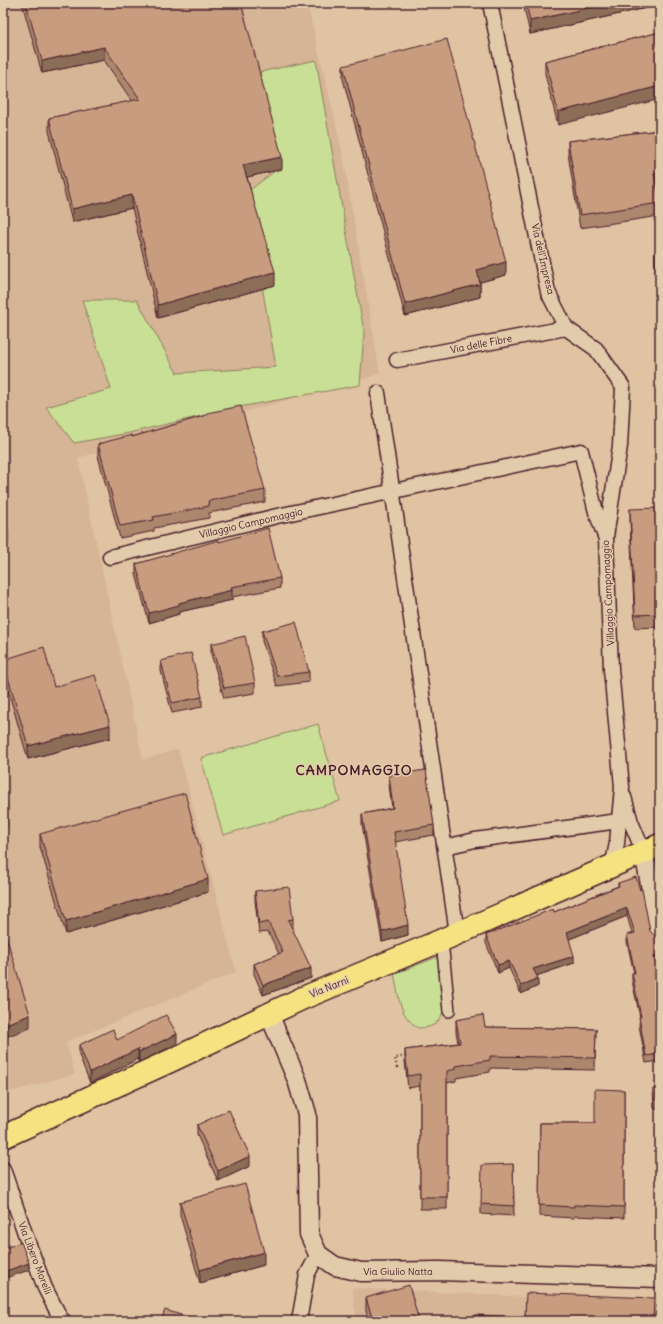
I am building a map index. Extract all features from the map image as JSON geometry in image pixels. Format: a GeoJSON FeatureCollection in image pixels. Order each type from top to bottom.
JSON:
{"type":"FeatureCollection","features":[{"type":"Feature","properties":{"kind":"main road","name":"Via Narni"},"geometry":{"type":"LineString","coordinates":[[3,1137],[303,998],[449,937],[652,849]]}},
{"type":"Feature","properties":{"kind":"street","name":"Via dell'Impresa"},"geometry":{"type":"LineString","coordinates":[[490,3],[548,292],[566,328],[596,349],[623,387],[620,446],[606,538]]}},
{"type":"Feature","properties":{"kind":"street","name":"Via delle Fibre"},"geometry":{"type":"LineString","coordinates":[[397,360],[566,328]]}},
{"type":"Feature","properties":{"kind":"street"},"geometry":{"type":"LineString","coordinates":[[378,393],[446,847],[449,937],[443,951],[449,1011]]}},
{"type":"Feature","properties":{"kind":"street","name":"Villaggio Campomaggio"},"geometry":{"type":"LineString","coordinates":[[110,557],[277,516],[582,451],[596,512],[606,538],[612,669],[622,787],[631,822],[652,849]]}},
{"type":"Feature","properties":{"kind":"street","name":"Villaggio Campomaggio"},"geometry":{"type":"LineString","coordinates":[[612,866],[617,843],[622,787]]}},
{"type":"Feature","properties":{"kind":"street"},"geometry":{"type":"LineString","coordinates":[[446,847],[475,840],[618,821]]}},
{"type":"Feature","properties":{"kind":"street"},"geometry":{"type":"LineString","coordinates":[[652,849],[660,936]]}},
{"type":"Feature","properties":{"kind":"street"},"geometry":{"type":"LineString","coordinates":[[269,1014],[297,1080],[307,1114],[309,1234],[318,1254],[307,1275],[299,1321]]}},
{"type":"Feature","properties":{"kind":"street","name":"Via Libero Morelli"},"geometry":{"type":"LineString","coordinates":[[3,1169],[46,1288],[61,1319],[64,1321]]}},
{"type":"Feature","properties":{"kind":"street","name":"Via Giulio Natta"},"geometry":{"type":"LineString","coordinates":[[318,1254],[335,1266],[361,1272],[440,1272],[660,1278]]}},
{"type":"Feature","properties":{"kind":"path"},"geometry":{"type":"LineString","coordinates":[[397,1068],[396,1058],[407,1056]]}},
{"type":"Feature","properties":{"kind":"shaded area"},"geometry":{"type":"Polygon","coordinates":[[[3,3],[307,3],[342,150],[380,374],[78,458],[143,760],[178,749],[236,972],[66,1042],[75,1074],[3,1094],[3,3]]]}},
{"type":"Feature","properties":{"kind":"shaded area"},"geometry":{"type":"Polygon","coordinates":[[[352,1288],[496,1295],[660,1307],[660,1321],[357,1321],[352,1288]]]}},
{"type":"Feature","properties":{"kind":"green space"},"geometry":{"type":"Polygon","coordinates":[[[316,60],[364,332],[360,385],[239,407],[129,433],[74,443],[46,407],[111,389],[82,300],[137,300],[177,373],[276,367],[246,193],[280,167],[260,72],[316,60]]]}},
{"type":"Feature","properties":{"kind":"green space"},"geometry":{"type":"Polygon","coordinates":[[[318,724],[340,801],[223,835],[201,758],[318,724]]]}},
{"type":"Feature","properties":{"kind":"green space"},"geometry":{"type":"Polygon","coordinates":[[[4,788],[8,827],[3,828],[3,789],[4,788]]]}},
{"type":"Feature","properties":{"kind":"green space"},"geometry":{"type":"Polygon","coordinates":[[[440,956],[444,990],[443,1012],[438,1021],[430,1026],[418,1028],[411,1023],[403,1011],[400,1004],[394,974],[440,956]]]}},
{"type":"Feature","properties":{"kind":"building"},"geometry":{"type":"Polygon","coordinates":[[[26,3],[241,3],[282,157],[243,165],[275,272],[158,305],[132,195],[72,209],[49,118],[140,99],[104,47],[42,61],[26,3]]]}},
{"type":"Feature","properties":{"kind":"building"},"geometry":{"type":"Polygon","coordinates":[[[526,3],[611,3],[530,21],[526,3]]]}},
{"type":"Feature","properties":{"kind":"building"},"geometry":{"type":"Polygon","coordinates":[[[660,32],[660,86],[558,112],[545,61],[660,32]]]}},
{"type":"Feature","properties":{"kind":"building"},"geometry":{"type":"Polygon","coordinates":[[[447,39],[506,262],[477,270],[480,284],[405,304],[343,66],[447,39]]]}},
{"type":"Feature","properties":{"kind":"building"},"geometry":{"type":"Polygon","coordinates":[[[660,130],[660,173],[654,174],[660,203],[580,215],[568,141],[660,130]]]}},
{"type":"Feature","properties":{"kind":"building"},"geometry":{"type":"Polygon","coordinates":[[[655,253],[660,253],[660,293],[656,293],[655,253]]]}},
{"type":"Feature","properties":{"kind":"building"},"geometry":{"type":"Polygon","coordinates":[[[241,406],[265,490],[208,501],[209,506],[153,517],[154,520],[120,526],[98,444],[132,435],[132,437],[207,415],[207,413],[241,406]]]}},
{"type":"Feature","properties":{"kind":"building"},"geometry":{"type":"Polygon","coordinates":[[[659,508],[660,614],[635,615],[630,509],[659,508]]]}},
{"type":"Feature","properties":{"kind":"building"},"geometry":{"type":"Polygon","coordinates":[[[3,514],[8,531],[3,533],[3,514]]]}},
{"type":"Feature","properties":{"kind":"building"},"geometry":{"type":"Polygon","coordinates":[[[268,528],[280,578],[231,587],[232,590],[179,603],[179,605],[149,613],[136,564],[219,540],[219,542],[268,528]]]}},
{"type":"Feature","properties":{"kind":"building"},"geometry":{"type":"Polygon","coordinates":[[[296,622],[309,672],[277,676],[262,631],[296,622]]]}},
{"type":"Feature","properties":{"kind":"building"},"geometry":{"type":"Polygon","coordinates":[[[245,636],[255,683],[224,688],[211,644],[245,636]]]}},
{"type":"Feature","properties":{"kind":"building"},"geometry":{"type":"Polygon","coordinates":[[[44,647],[54,687],[95,675],[110,725],[28,746],[3,660],[44,647]]]}},
{"type":"Feature","properties":{"kind":"building"},"geometry":{"type":"Polygon","coordinates":[[[191,653],[202,697],[172,703],[161,661],[191,653]]]}},
{"type":"Feature","properties":{"kind":"building"},"geometry":{"type":"Polygon","coordinates":[[[426,770],[434,825],[394,832],[408,925],[382,932],[362,814],[393,808],[389,775],[426,770]]]}},
{"type":"Feature","properties":{"kind":"building"},"geometry":{"type":"Polygon","coordinates":[[[185,793],[208,879],[66,921],[40,834],[185,793]]]}},
{"type":"Feature","properties":{"kind":"building"},"geometry":{"type":"Polygon","coordinates":[[[636,877],[640,890],[642,889],[650,931],[657,938],[660,954],[654,956],[660,982],[660,1054],[646,1056],[639,1017],[641,1017],[632,973],[635,973],[627,935],[635,933],[627,908],[567,932],[574,956],[533,969],[538,978],[521,986],[509,961],[498,965],[486,935],[553,909],[554,912],[619,886],[618,883],[636,877]]]}},
{"type":"Feature","properties":{"kind":"building"},"geometry":{"type":"Polygon","coordinates":[[[289,887],[293,919],[288,920],[311,968],[263,985],[254,964],[283,952],[268,922],[259,924],[255,891],[289,887]]]}},
{"type":"Feature","properties":{"kind":"building"},"geometry":{"type":"Polygon","coordinates":[[[3,926],[30,1015],[3,1025],[3,926]]]}},
{"type":"Feature","properties":{"kind":"building"},"geometry":{"type":"Polygon","coordinates":[[[166,1015],[177,1034],[139,1052],[138,1049],[90,1072],[79,1045],[113,1029],[117,1040],[166,1015]]]}},
{"type":"Feature","properties":{"kind":"building"},"geometry":{"type":"Polygon","coordinates":[[[483,1015],[485,1027],[596,1029],[595,1058],[490,1056],[490,1060],[456,1066],[456,1069],[447,1071],[447,1197],[420,1197],[420,1074],[408,1076],[405,1050],[460,1043],[456,1020],[483,1015]]]}},
{"type":"Feature","properties":{"kind":"building"},"geometry":{"type":"Polygon","coordinates":[[[660,1087],[660,1102],[654,1099],[653,1089],[660,1087]]]}},
{"type":"Feature","properties":{"kind":"building"},"geometry":{"type":"Polygon","coordinates":[[[595,1089],[624,1090],[624,1207],[539,1205],[540,1123],[595,1123],[595,1089]]]}},
{"type":"Feature","properties":{"kind":"building"},"geometry":{"type":"Polygon","coordinates":[[[229,1110],[250,1156],[218,1171],[197,1125],[229,1110]]]}},
{"type":"Feature","properties":{"kind":"building"},"geometry":{"type":"Polygon","coordinates":[[[513,1164],[514,1206],[481,1204],[482,1165],[513,1164]]]}},
{"type":"Feature","properties":{"kind":"building"},"geometry":{"type":"Polygon","coordinates":[[[245,1184],[264,1252],[200,1270],[180,1202],[245,1184]]]}},
{"type":"Feature","properties":{"kind":"building"},"geometry":{"type":"Polygon","coordinates":[[[21,1242],[29,1263],[3,1272],[3,1249],[21,1242]]]}},
{"type":"Feature","properties":{"kind":"building"},"geometry":{"type":"Polygon","coordinates":[[[409,1285],[419,1321],[373,1321],[366,1298],[409,1285]]]}},
{"type":"Feature","properties":{"kind":"building"},"geometry":{"type":"Polygon","coordinates":[[[526,1293],[654,1298],[653,1321],[477,1321],[475,1315],[525,1317],[526,1293]]]}},
{"type":"Feature","properties":{"kind":"building"},"geometry":{"type":"Polygon","coordinates":[[[165,1310],[194,1319],[193,1321],[161,1321],[165,1310]]]}},
{"type":"Feature","properties":{"kind":"building"},"geometry":{"type":"Polygon","coordinates":[[[267,1319],[267,1321],[240,1321],[267,1319]]]}},
{"type":"Feature","properties":{"kind":"district","name":"CAMPOMAGGIO"},"geometry":{"type":"Point","coordinates":[354,770]}}]}
